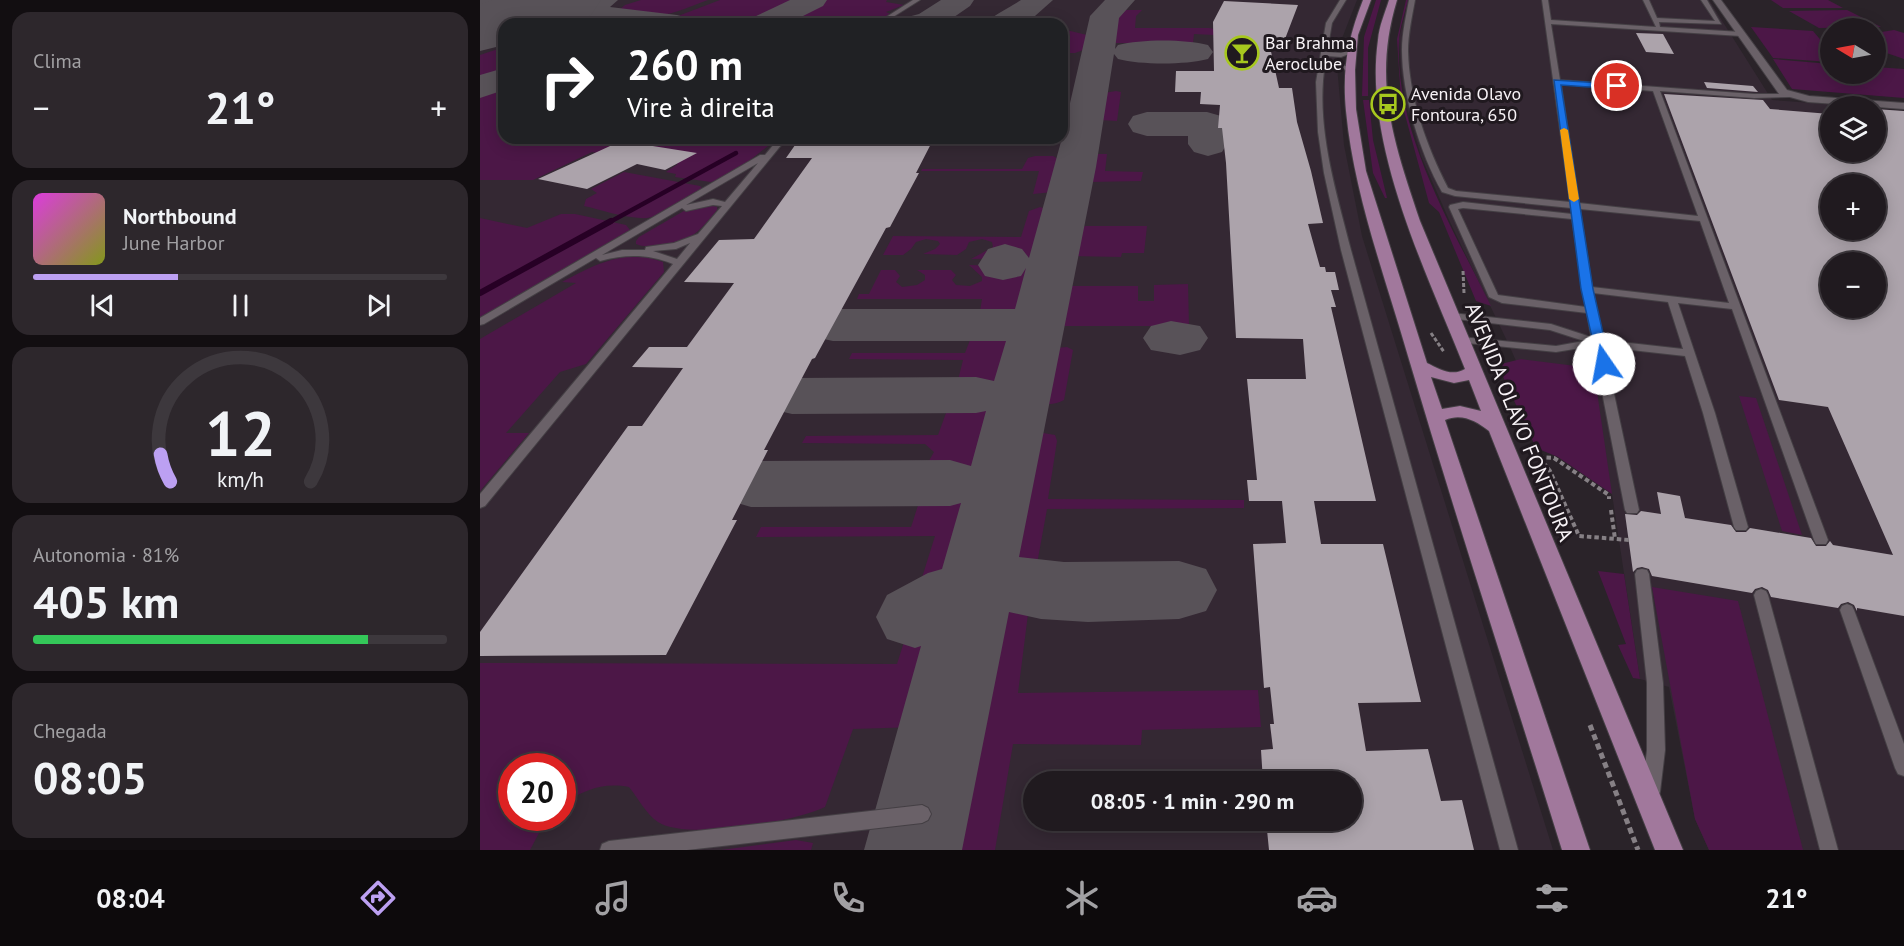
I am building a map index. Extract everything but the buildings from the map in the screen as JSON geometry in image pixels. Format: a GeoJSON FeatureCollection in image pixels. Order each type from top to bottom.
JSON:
{"type":"FeatureCollection","features":[{"type":"Feature","properties":{"kind":"main road"},"geometry":{"type":"LineString","coordinates":[[1367,0],[1354,35],[1351,61],[1351,109],[1360,171],[1436,417],[1576,850]]}},
{"type":"Feature","properties":{"kind":"main road","name":"AVENIDA OLAVO FONTOURA"},"geometry":{"type":"LineString","coordinates":[[1393,0],[1381,48],[1380,66],[1385,121],[1413,221],[1669,850]]}},
{"type":"Feature","properties":{"kind":"main road"},"geometry":{"type":"LineString","coordinates":[[1420,366],[1446,377],[1456,378],[1462,378],[1473,371]]}},
{"type":"Feature","properties":{"kind":"main road"},"geometry":{"type":"LineString","coordinates":[[1436,417],[1445,412],[1470,412],[1498,429]]}},
{"type":"Feature","properties":{"kind":"street"},"geometry":{"type":"LineString","coordinates":[[1717,0],[1778,88],[1790,95],[1904,106]]}},
{"type":"Feature","properties":{"kind":"lane"},"geometry":{"type":"LineString","coordinates":[[888,18],[917,0]]}},
{"type":"Feature","properties":{"kind":"lane"},"geometry":{"type":"LineString","coordinates":[[1343,0],[1329,23],[1319,82],[1322,132],[1333,195],[1509,850]]}},
{"type":"Feature","properties":{"kind":"lane"},"geometry":{"type":"LineString","coordinates":[[1412,0],[1405,52],[1410,88],[1444,190],[1705,219]]}},
{"type":"Feature","properties":{"kind":"lane"},"geometry":{"type":"LineString","coordinates":[[1545,0],[1587,289],[1600,343],[1632,510]]}},
{"type":"Feature","properties":{"kind":"lane"},"geometry":{"type":"LineString","coordinates":[[1646,0],[1659,29]]}},
{"type":"Feature","properties":{"kind":"lane"},"geometry":{"type":"LineString","coordinates":[[1656,20],[1719,23],[1704,0]]}},
{"type":"Feature","properties":{"kind":"lane"},"geometry":{"type":"LineString","coordinates":[[1548,22],[1741,34]]}},
{"type":"Feature","properties":{"kind":"lane"},"geometry":{"type":"LineString","coordinates":[[1323,58],[1341,56],[1351,61]]}},
{"type":"Feature","properties":{"kind":"lane"},"geometry":{"type":"LineString","coordinates":[[1323,58],[1334,62],[1351,61]]}},
{"type":"Feature","properties":{"kind":"lane"},"geometry":{"type":"LineString","coordinates":[[1557,82],[1754,96],[1790,95]]}},
{"type":"Feature","properties":{"kind":"lane"},"geometry":{"type":"LineString","coordinates":[[1656,89],[1821,540]]}},
{"type":"Feature","properties":{"kind":"lane"},"geometry":{"type":"LineString","coordinates":[[480,503],[778,144]]}},
{"type":"Feature","properties":{"kind":"lane"},"geometry":{"type":"LineString","coordinates":[[480,322],[772,152]]}},
{"type":"Feature","properties":{"kind":"lane"},"geometry":{"type":"LineString","coordinates":[[672,212],[713,202],[729,205]]}},
{"type":"Feature","properties":{"kind":"lane"},"geometry":{"type":"LineString","coordinates":[[1577,217],[1463,205],[1453,207],[1494,297],[1502,300],[1592,311]]}},
{"type":"Feature","properties":{"kind":"lane"},"geometry":{"type":"LineString","coordinates":[[582,263],[636,250],[676,246],[702,236]]}},
{"type":"Feature","properties":{"kind":"lane"},"geometry":{"type":"LineString","coordinates":[[636,250],[660,255],[679,263]]}},
{"type":"Feature","properties":{"kind":"lane"},"geometry":{"type":"LineString","coordinates":[[1587,289],[1737,307]]}},
{"type":"Feature","properties":{"kind":"lane"},"geometry":{"type":"LineString","coordinates":[[1672,300],[1690,353],[1741,527]]}},
{"type":"Feature","properties":{"kind":"lane"},"geometry":{"type":"LineString","coordinates":[[1452,316],[1551,327],[1600,343],[1690,353]]}},
{"type":"Feature","properties":{"kind":"lane"},"geometry":{"type":"LineString","coordinates":[[1461,340],[1556,349],[1600,343]]}},
{"type":"Feature","properties":{"kind":"lane"},"geometry":{"type":"LineString","coordinates":[[1642,574],[1656,705],[1656,750],[1650,802]]}},
{"type":"Feature","properties":{"kind":"lane"},"geometry":{"type":"LineString","coordinates":[[1761,595],[1829,850]]}},
{"type":"Feature","properties":{"kind":"lane"},"geometry":{"type":"LineString","coordinates":[[1847,610],[1904,768]]}},
{"type":"Feature","properties":{"kind":"lane"},"geometry":{"type":"LineString","coordinates":[[609,850],[922,813]]}},
{"type":"Feature","properties":{"kind":"path"},"geometry":{"type":"LineString","coordinates":[[1525,437],[1530,448],[1550,471],[1580,536],[1629,540]]}},
{"type":"Feature","properties":{"kind":"path"},"geometry":{"type":"LineString","coordinates":[[1539,457],[1554,458],[1609,495],[1615,538]]}},
{"type":"Feature","properties":{"kind":"shaded area"},"geometry":{"type":"Polygon","coordinates":[[[480,0],[1357,0],[1339,46],[1337,66],[1344,145],[1362,236],[1553,850],[480,850],[480,0]]]}},
{"type":"Feature","properties":{"kind":"shaded area"},"geometry":{"type":"Polygon","coordinates":[[[641,0],[708,0],[675,12],[652,17],[629,16],[618,11],[625,5],[641,0]]]}},
{"type":"Feature","properties":{"kind":"shaded area"},"geometry":{"type":"Polygon","coordinates":[[[720,0],[807,0],[773,18],[676,18],[720,0]]]}},
{"type":"Feature","properties":{"kind":"shaded area"},"geometry":{"type":"Polygon","coordinates":[[[820,0],[887,0],[886,2],[904,5],[886,12],[890,14],[884,18],[790,17],[820,0]]]}},
{"type":"Feature","properties":{"kind":"shaded area"},"geometry":{"type":"Polygon","coordinates":[[[1376,0],[1381,0],[1368,48],[1368,96],[1362,96],[1364,37],[1376,0]]]}},
{"type":"Feature","properties":{"kind":"shaded area"},"geometry":{"type":"Polygon","coordinates":[[[1406,0],[1408,0],[1399,40],[1400,74],[1406,109],[1428,178],[1491,306],[1476,301],[1439,212],[1429,203],[1401,100],[1397,39],[1406,0]]]}},
{"type":"Feature","properties":{"kind":"shaded area"},"geometry":{"type":"Polygon","coordinates":[[[1408,0],[1709,0],[1772,100],[1820,104],[1820,162],[1886,162],[1886,109],[1904,111],[1904,850],[1709,850],[1695,819],[1669,687],[1640,679],[1612,494],[1558,457],[1421,156],[1405,100],[1399,39],[1408,0]]]}},
{"type":"Feature","properties":{"kind":"shaded area"},"geometry":{"type":"Polygon","coordinates":[[[1771,0],[1828,0],[1843,8],[1783,8],[1771,0]]]}},
{"type":"Feature","properties":{"kind":"shaded area"},"geometry":{"type":"Polygon","coordinates":[[[480,5],[506,9],[513,13],[506,18],[498,18],[498,21],[480,28],[480,5]]]}},
{"type":"Feature","properties":{"kind":"shaded area"},"geometry":{"type":"Polygon","coordinates":[[[1122,10],[1142,10],[1136,16],[1135,28],[1209,28],[1214,29],[1214,35],[1194,34],[1193,43],[1111,43],[1116,17],[1122,10]]]}},
{"type":"Feature","properties":{"kind":"shaded area"},"geometry":{"type":"Polygon","coordinates":[[[1847,10],[1863,18],[1820,18],[1819,28],[1789,11],[1847,10]]]}},
{"type":"Feature","properties":{"kind":"shaded area"},"geometry":{"type":"Polygon","coordinates":[[[1751,27],[1813,31],[1820,39],[1820,61],[1773,58],[1751,27]]]}},
{"type":"Feature","properties":{"kind":"shaded area"},"geometry":{"type":"Polygon","coordinates":[[[1068,30],[1087,35],[1086,49],[1068,53],[1068,30]]]}},
{"type":"Feature","properties":{"kind":"shaded area"},"geometry":{"type":"Polygon","coordinates":[[[1894,30],[1904,33],[1904,59],[1886,53],[1886,31],[1894,30]]]}},
{"type":"Feature","properties":{"kind":"shaded area"},"geometry":{"type":"Polygon","coordinates":[[[498,49],[498,77],[480,84],[480,55],[498,49]]]}},
{"type":"Feature","properties":{"kind":"shaded area"},"geometry":{"type":"Polygon","coordinates":[[[1773,59],[1820,63],[1820,84],[1886,84],[1886,68],[1904,69],[1904,98],[1792,89],[1773,59]]]}},
{"type":"Feature","properties":{"kind":"shaded area"},"geometry":{"type":"Polygon","coordinates":[[[498,83],[498,144],[770,144],[735,172],[721,180],[711,182],[675,177],[676,174],[666,172],[678,164],[592,152],[533,180],[480,180],[480,90],[498,83]]]}},
{"type":"Feature","properties":{"kind":"shaded area"},"geometry":{"type":"Polygon","coordinates":[[[1121,92],[1117,121],[1100,120],[1104,93],[1121,92]]]}},
{"type":"Feature","properties":{"kind":"shaded area"},"geometry":{"type":"Polygon","coordinates":[[[1363,100],[1369,100],[1373,140],[1387,198],[1373,173],[1363,100]]]}},
{"type":"Feature","properties":{"kind":"shaded area"},"geometry":{"type":"Polygon","coordinates":[[[1094,154],[1107,154],[1105,171],[1143,172],[1141,181],[1089,182],[1094,154]]]}},
{"type":"Feature","properties":{"kind":"shaded area"},"geometry":{"type":"Polygon","coordinates":[[[1053,156],[1060,160],[1053,192],[1033,194],[1039,171],[921,171],[922,169],[1022,169],[1028,158],[1053,156]]]}},
{"type":"Feature","properties":{"kind":"shaded area"},"geometry":{"type":"Polygon","coordinates":[[[624,172],[700,186],[703,189],[665,213],[648,218],[626,216],[584,206],[586,199],[597,193],[591,189],[624,172]]]}},
{"type":"Feature","properties":{"kind":"shaded area"},"geometry":{"type":"Polygon","coordinates":[[[709,205],[717,207],[717,210],[704,225],[684,240],[655,246],[636,244],[639,237],[689,208],[709,205]]]}},
{"type":"Feature","properties":{"kind":"shaded area"},"geometry":{"type":"Polygon","coordinates":[[[1040,207],[1049,210],[1040,253],[1035,258],[971,259],[993,247],[992,242],[982,239],[969,242],[966,249],[957,255],[923,254],[940,244],[938,241],[926,239],[916,242],[903,255],[883,255],[893,236],[1021,237],[1029,211],[1040,207]]]}},
{"type":"Feature","properties":{"kind":"shaded area"},"geometry":{"type":"Polygon","coordinates":[[[561,214],[575,214],[626,225],[630,230],[480,318],[480,218],[527,228],[561,214]]]}},
{"type":"Feature","properties":{"kind":"shaded area"},"geometry":{"type":"Polygon","coordinates":[[[1086,226],[1147,226],[1144,253],[1122,253],[1121,257],[1070,256],[1075,229],[1086,226]]]}},
{"type":"Feature","properties":{"kind":"shaded area"},"geometry":{"type":"Polygon","coordinates":[[[640,255],[663,262],[664,272],[586,364],[560,372],[506,433],[529,433],[480,491],[480,339],[576,283],[562,282],[608,261],[640,255]]]}},
{"type":"Feature","properties":{"kind":"shaded area"},"geometry":{"type":"Polygon","coordinates":[[[969,265],[1034,267],[1036,269],[1026,309],[1015,314],[997,316],[980,311],[982,299],[857,299],[859,294],[869,294],[881,270],[895,270],[900,276],[896,282],[902,287],[917,285],[925,280],[925,275],[917,270],[951,270],[956,275],[952,280],[956,285],[970,286],[982,281],[982,277],[969,265]]]}},
{"type":"Feature","properties":{"kind":"shaded area"},"geometry":{"type":"Polygon","coordinates":[[[1188,284],[1189,326],[1055,326],[1062,286],[1138,286],[1138,301],[1154,301],[1154,285],[1188,284]]]}},
{"type":"Feature","properties":{"kind":"shaded area"},"geometry":{"type":"Polygon","coordinates":[[[980,335],[1005,335],[1016,340],[1007,378],[1002,381],[977,383],[958,380],[963,360],[849,359],[852,353],[965,353],[970,340],[980,335]]]}},
{"type":"Feature","properties":{"kind":"shaded area"},"geometry":{"type":"Polygon","coordinates":[[[1067,347],[1073,350],[1064,400],[1046,404],[1036,400],[1046,356],[1049,351],[1067,347]]]}},
{"type":"Feature","properties":{"kind":"shaded area"},"geometry":{"type":"Polygon","coordinates":[[[1521,359],[1584,367],[1594,371],[1612,494],[1558,457],[1536,448],[1499,368],[1501,364],[1521,359]]]}},
{"type":"Feature","properties":{"kind":"shaded area"},"geometry":{"type":"Polygon","coordinates":[[[1739,396],[1756,398],[1802,535],[1782,531],[1739,396]]]}},
{"type":"Feature","properties":{"kind":"shaded area"},"geometry":{"type":"Polygon","coordinates":[[[987,407],[1000,413],[988,465],[975,474],[931,472],[926,466],[934,452],[925,444],[802,443],[806,436],[938,435],[946,413],[958,408],[987,407]]]}},
{"type":"Feature","properties":{"kind":"shaded area"},"geometry":{"type":"Polygon","coordinates":[[[1043,433],[1055,435],[1057,441],[1048,499],[1244,500],[1244,508],[1047,509],[1037,564],[1015,568],[1003,561],[1003,558],[1028,438],[1043,433]]]}},
{"type":"Feature","properties":{"kind":"shaded area"},"geometry":{"type":"Polygon","coordinates":[[[942,492],[965,494],[980,501],[958,584],[920,584],[935,536],[756,537],[761,527],[911,527],[917,507],[923,499],[942,492]]]}},
{"type":"Feature","properties":{"kind":"shaded area"},"geometry":{"type":"Polygon","coordinates":[[[1598,571],[1624,574],[1640,679],[1633,678],[1618,645],[1626,644],[1598,571]]]}},
{"type":"Feature","properties":{"kind":"shaded area"},"geometry":{"type":"Polygon","coordinates":[[[1652,587],[1738,601],[1803,850],[1709,850],[1695,819],[1652,587]]]}},
{"type":"Feature","properties":{"kind":"shaded area"},"geometry":{"type":"Polygon","coordinates":[[[998,606],[1022,608],[1028,614],[1018,693],[1258,690],[1261,727],[1142,730],[1141,745],[1013,744],[995,850],[943,850],[992,613],[998,606]]]}},
{"type":"Feature","properties":{"kind":"shaded area"},"geometry":{"type":"Polygon","coordinates":[[[918,623],[939,624],[947,629],[931,668],[917,727],[853,729],[825,807],[790,818],[741,827],[692,830],[672,827],[654,819],[629,787],[602,786],[576,796],[576,753],[498,753],[498,831],[540,831],[530,850],[480,850],[480,663],[897,664],[909,626],[918,623]]]}},
{"type":"Feature","properties":{"kind":"shaded area"},"geometry":{"type":"Polygon","coordinates":[[[796,840],[813,843],[811,850],[721,850],[796,840]]]}},
{"type":"Feature","properties":{"kind":"waterway"},"geometry":{"type":"LineString","coordinates":[[608,223],[736,153]]}},
{"type":"Feature","properties":{"kind":"waterway"},"geometry":{"type":"LineString","coordinates":[[480,293],[611,221]]}},
{"type":"Feature","properties":{"kind":"taxiway"},"geometry":{"type":"LineString","coordinates":[[480,0],[555,7],[601,0]]}},
{"type":"Feature","properties":{"kind":"taxiway"},"geometry":{"type":"LineString","coordinates":[[604,0],[588,6],[586,11],[591,14],[625,18]]}},
{"type":"Feature","properties":{"kind":"taxiway"},"geometry":{"type":"LineString","coordinates":[[776,18],[813,0]]}},
{"type":"Feature","properties":{"kind":"taxiway"},"geometry":{"type":"LineString","coordinates":[[933,18],[960,0]]}},
{"type":"Feature","properties":{"kind":"taxiway"},"geometry":{"type":"LineString","coordinates":[[1015,18],[1039,0]]}},
{"type":"Feature","properties":{"kind":"taxiway"},"geometry":{"type":"LineString","coordinates":[[913,850],[1075,167],[1105,16],[1121,0]]}},
{"type":"Feature","properties":{"kind":"taxiway"},"geometry":{"type":"LineString","coordinates":[[1129,52],[1197,52]]}},
{"type":"Feature","properties":{"kind":"taxiway"},"geometry":{"type":"LineString","coordinates":[[480,87],[498,80]]}},
{"type":"Feature","properties":{"kind":"taxiway"},"geometry":{"type":"LineString","coordinates":[[1147,124],[1207,124],[1208,144]]}},
{"type":"Feature","properties":{"kind":"taxiway"},"geometry":{"type":"LineString","coordinates":[[1003,265],[1005,259]]}},
{"type":"Feature","properties":{"kind":"taxiway"},"geometry":{"type":"LineString","coordinates":[[833,325],[1020,325]]}},
{"type":"Feature","properties":{"kind":"taxiway"},"geometry":{"type":"LineString","coordinates":[[1171,338],[1180,338]]}},
{"type":"Feature","properties":{"kind":"taxiway"},"geometry":{"type":"LineString","coordinates":[[792,396],[976,395]]}},
{"type":"Feature","properties":{"kind":"taxiway"},"geometry":{"type":"LineString","coordinates":[[751,484],[950,483]]}},
{"type":"Feature","properties":{"kind":"taxiway"},"geometry":{"type":"LineString","coordinates":[[999,581],[1020,587],[1064,592],[1179,590]]}},
{"type":"Feature","properties":{"kind":"taxiway"},"geometry":{"type":"LineString","coordinates":[[915,617],[955,594]]}},
{"type":"Feature","properties":{"kind":"runway"},"geometry":{"type":"LineString","coordinates":[[511,18],[566,0]]}},
{"type":"Feature","properties":{"kind":"runway"},"geometry":{"type":"LineString","coordinates":[[480,28],[498,22]]}},
{"type":"Feature","properties":{"kind":"slow traffic"},"geometry":{"type":"LineString","coordinates":[[1564,130],[1574,199]]}},
{"type":"Feature","properties":{"kind":"place","name":"Bar Brahma Aeroclube"},"geometry":{"type":"Point","coordinates":[1242,53]}},
{"type":"Feature","properties":{"kind":"place","name":"Avenida Olavo Fontoura, 650"},"geometry":{"type":"Point","coordinates":[1388,104]}},
{"type":"Feature","properties":{"kind":"route"},"geometry":{"type":"LineString","coordinates":[[1604,364],[1587,289],[1557,82],[1617,86]]}}]}
